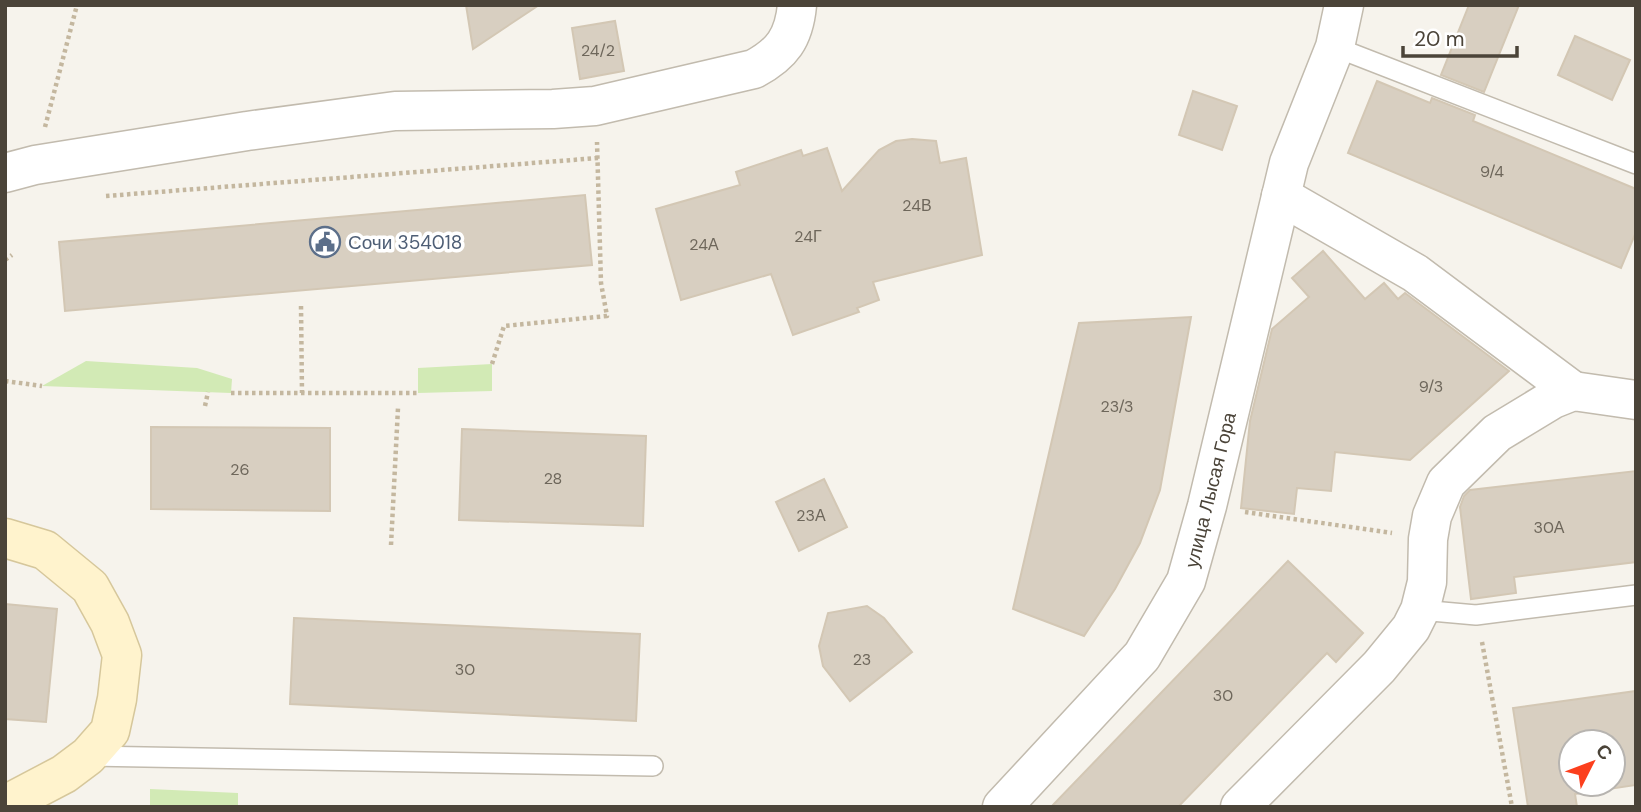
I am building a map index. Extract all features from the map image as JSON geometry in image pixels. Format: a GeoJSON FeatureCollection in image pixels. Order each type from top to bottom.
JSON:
{"type":"FeatureCollection","features":[{"type":"Feature","properties":{"kind":"street"},"geometry":{"type":"LineString","coordinates":[[20,169],[247,131],[395,111],[596,106],[754,69],[770,61],[794,28],[797,5]]}},
{"type":"Feature","properties":{"kind":"street","name":"улица Лысая Гора"},"geometry":{"type":"LineString","coordinates":[[1002,807],[1142,656],[1186,581],[1207,506],[1289,163],[1335,47],[1344,5]]}},
{"type":"Feature","properties":{"kind":"street"},"geometry":{"type":"LineString","coordinates":[[1281,196],[1415,274],[1573,391],[1636,400]]}},
{"type":"Feature","properties":{"kind":"street"},"geometry":{"type":"LineString","coordinates":[[1240,807],[1379,667],[1411,628],[1420,610],[1427,582],[1427,539],[1432,516],[1446,482],[1497,433],[1553,399],[1573,391]]}},
{"type":"Feature","properties":{"kind":"street"},"geometry":{"type":"LineString","coordinates":[[5,538],[45,550],[90,587],[110,623],[122,655],[110,731],[88,756],[43,787],[5,805]]}},
{"type":"Feature","properties":{"kind":"lane"},"geometry":{"type":"LineString","coordinates":[[1335,47],[1636,164]]}},
{"type":"Feature","properties":{"kind":"lane"},"geometry":{"type":"LineString","coordinates":[[1420,610],[1476,614],[1636,595]]}},
{"type":"Feature","properties":{"kind":"lane"},"geometry":{"type":"LineString","coordinates":[[88,756],[653,766]]}},
{"type":"Feature","properties":{"kind":"path"},"geometry":{"type":"LineString","coordinates":[[20,169],[76,5]]}},
{"type":"Feature","properties":{"kind":"path"},"geometry":{"type":"LineString","coordinates":[[492,364],[504,326],[607,316],[601,283],[596,106]]}},
{"type":"Feature","properties":{"kind":"path"},"geometry":{"type":"LineString","coordinates":[[104,196],[598,158]]}},
{"type":"Feature","properties":{"kind":"path"},"geometry":{"type":"LineString","coordinates":[[5,260],[12,255]]}},
{"type":"Feature","properties":{"kind":"path"},"geometry":{"type":"LineString","coordinates":[[301,306],[302,393]]}},
{"type":"Feature","properties":{"kind":"path"},"geometry":{"type":"LineString","coordinates":[[5,381],[42,386]]}},
{"type":"Feature","properties":{"kind":"path"},"geometry":{"type":"LineString","coordinates":[[205,406],[208,392]]}},
{"type":"Feature","properties":{"kind":"path"},"geometry":{"type":"LineString","coordinates":[[232,393],[418,393]]}},
{"type":"Feature","properties":{"kind":"path"},"geometry":{"type":"LineString","coordinates":[[391,545],[398,408]]}},
{"type":"Feature","properties":{"kind":"path"},"geometry":{"type":"LineString","coordinates":[[1207,506],[1427,539]]}},
{"type":"Feature","properties":{"kind":"path"},"geometry":{"type":"LineString","coordinates":[[1476,614],[1512,807]]}},
{"type":"Feature","properties":{"kind":"green space"},"geometry":{"type":"Polygon","coordinates":[[[86,361],[197,368],[232,379],[231,393],[42,386],[86,361]]]}},
{"type":"Feature","properties":{"kind":"green space"},"geometry":{"type":"Polygon","coordinates":[[[492,364],[492,391],[418,393],[418,368],[492,364]]]}},
{"type":"Feature","properties":{"kind":"green space"},"geometry":{"type":"Polygon","coordinates":[[[150,789],[238,793],[238,807],[150,807],[150,789]]]}},
{"type":"Feature","properties":{"kind":"building"},"geometry":{"type":"Polygon","coordinates":[[[466,5],[539,5],[473,49],[466,5]]]}},
{"type":"Feature","properties":{"kind":"building"},"geometry":{"type":"Polygon","coordinates":[[[1469,5],[1519,5],[1484,92],[1441,75],[1469,5]]]}},
{"type":"Feature","properties":{"kind":"building"},"geometry":{"type":"Polygon","coordinates":[[[615,21],[624,71],[580,79],[572,28],[615,21]]]}},
{"type":"Feature","properties":{"kind":"building"},"geometry":{"type":"Polygon","coordinates":[[[1575,36],[1630,60],[1612,100],[1558,75],[1575,36]]]}},
{"type":"Feature","properties":{"kind":"building"},"geometry":{"type":"Polygon","coordinates":[[[1377,81],[1430,103],[1432,98],[1475,115],[1473,121],[1636,189],[1636,232],[1621,268],[1348,153],[1377,81]]]}},
{"type":"Feature","properties":{"kind":"building"},"geometry":{"type":"Polygon","coordinates":[[[1193,91],[1237,106],[1222,150],[1179,135],[1193,91]]]}},
{"type":"Feature","properties":{"kind":"building"},"geometry":{"type":"Polygon","coordinates":[[[896,141],[936,141],[940,163],[966,158],[982,255],[873,282],[879,300],[857,308],[859,312],[793,335],[771,274],[681,300],[656,209],[740,185],[736,172],[801,150],[803,156],[827,148],[842,191],[879,150],[896,141]]]}},
{"type":"Feature","properties":{"kind":"building"},"geometry":{"type":"Polygon","coordinates":[[[585,195],[592,265],[65,311],[59,242],[585,195]]]}},
{"type":"Feature","properties":{"kind":"building"},"geometry":{"type":"Polygon","coordinates":[[[1323,251],[1365,299],[1384,283],[1398,299],[1405,293],[1509,371],[1410,460],[1335,452],[1331,491],[1297,488],[1294,514],[1241,508],[1250,421],[1272,329],[1309,297],[1292,278],[1323,251]]]}},
{"type":"Feature","properties":{"kind":"building"},"geometry":{"type":"Polygon","coordinates":[[[1191,317],[1160,490],[1140,543],[1115,589],[1084,636],[1013,609],[1079,323],[1191,317]]]}},
{"type":"Feature","properties":{"kind":"building"},"geometry":{"type":"Polygon","coordinates":[[[151,427],[330,428],[330,511],[151,509],[151,427]]]}},
{"type":"Feature","properties":{"kind":"building"},"geometry":{"type":"Polygon","coordinates":[[[462,429],[646,436],[643,526],[459,520],[462,429]]]}},
{"type":"Feature","properties":{"kind":"building"},"geometry":{"type":"Polygon","coordinates":[[[1636,471],[1636,562],[1514,577],[1516,593],[1471,599],[1460,507],[1464,496],[1470,490],[1636,471]]]}},
{"type":"Feature","properties":{"kind":"building"},"geometry":{"type":"Polygon","coordinates":[[[824,479],[847,527],[799,551],[776,502],[824,479]]]}},
{"type":"Feature","properties":{"kind":"building"},"geometry":{"type":"Polygon","coordinates":[[[1288,561],[1363,633],[1336,662],[1327,653],[1178,807],[1051,807],[1288,561]]]}},
{"type":"Feature","properties":{"kind":"building"},"geometry":{"type":"Polygon","coordinates":[[[5,604],[57,609],[46,722],[5,719],[5,604]]]}},
{"type":"Feature","properties":{"kind":"building"},"geometry":{"type":"Polygon","coordinates":[[[867,606],[884,618],[912,652],[850,701],[823,666],[819,646],[828,613],[867,606]]]}},
{"type":"Feature","properties":{"kind":"building"},"geometry":{"type":"Polygon","coordinates":[[[294,618],[640,634],[636,721],[290,704],[294,618]]]}},
{"type":"Feature","properties":{"kind":"building"},"geometry":{"type":"Polygon","coordinates":[[[1636,691],[1636,785],[1627,786],[1627,728],[1557,728],[1557,798],[1576,798],[1577,807],[1528,807],[1513,708],[1636,691]]]}},
{"type":"Feature","properties":{"kind":"place","name":"Сочи 354018"},"geometry":{"type":"Point","coordinates":[325,242]}}]}
